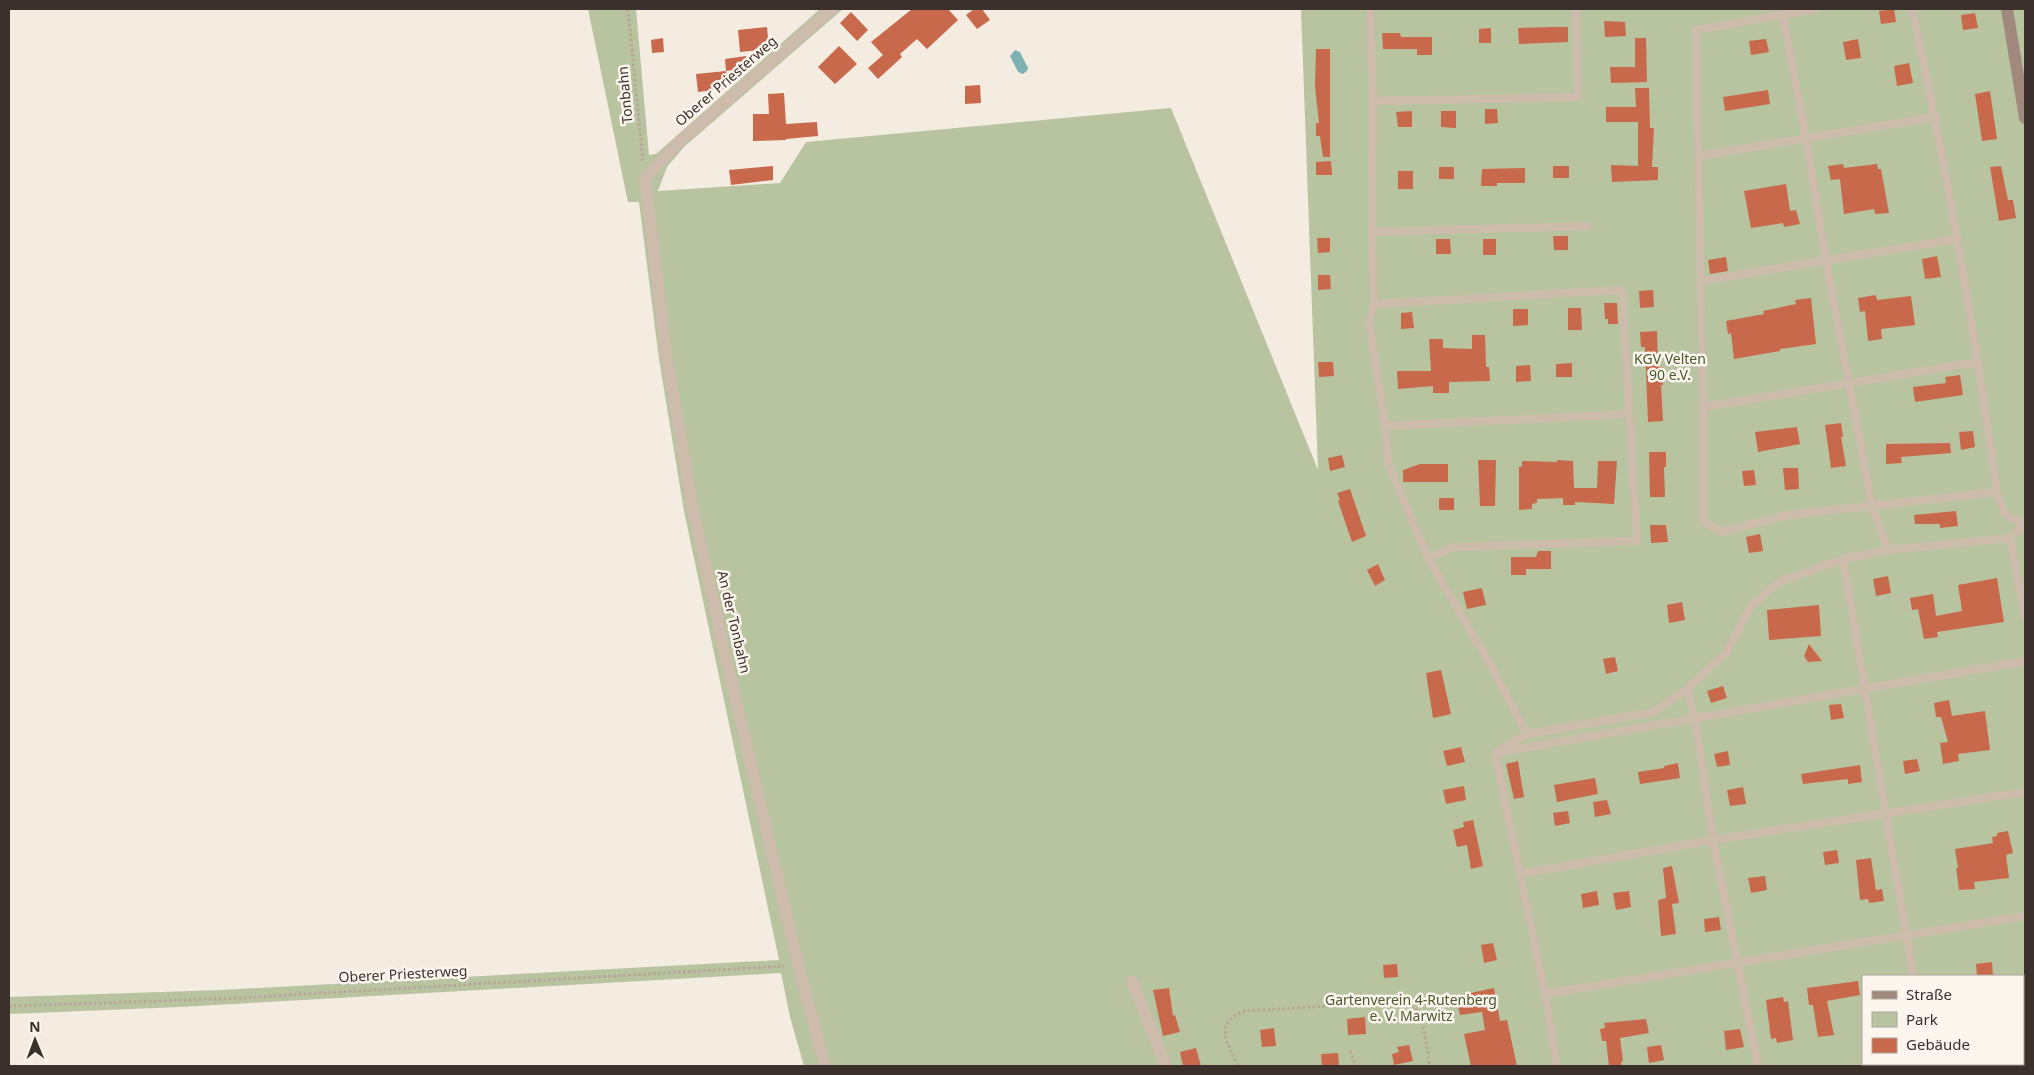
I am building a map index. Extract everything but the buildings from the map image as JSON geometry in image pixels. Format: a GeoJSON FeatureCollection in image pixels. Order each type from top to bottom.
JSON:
{"type":"FeatureCollection","features":[{"type":"Feature","properties":{"kind":"street","name":"Oberer Priesterweg"},"geometry":{"type":"LineString","coordinates":[[644,179],[679,142],[832,9]]}},
{"type":"Feature","properties":{"kind":"street"},"geometry":{"type":"LineString","coordinates":[[2007,9],[2025,118]]}},
{"type":"Feature","properties":{"kind":"street","name":"An der Tonbahn"},"geometry":{"type":"LineString","coordinates":[[644,179],[667,359],[694,509],[724,650],[798,964],[826,1066]]}},
{"type":"Feature","properties":{"kind":"street"},"geometry":{"type":"LineString","coordinates":[[1132,982],[1166,1066]]}},
{"type":"Feature","properties":{"kind":"lane"},"geometry":{"type":"LineString","coordinates":[[1370,9],[1373,101],[1372,232],[1374,304],[1369,322],[1386,426],[1388,462],[1428,558],[1493,669],[1527,734]]}},
{"type":"Feature","properties":{"kind":"lane"},"geometry":{"type":"LineString","coordinates":[[1373,101],[1578,96],[1576,9]]}},
{"type":"Feature","properties":{"kind":"lane"},"geometry":{"type":"LineString","coordinates":[[1816,9],[1696,30],[1703,407],[1703,521],[1721,532],[1788,515],[1997,492]]}},
{"type":"Feature","properties":{"kind":"lane"},"geometry":{"type":"LineString","coordinates":[[1495,753],[1527,734],[1654,712],[1687,689],[1725,654],[1751,606],[1779,582],[1843,559],[1888,550],[2010,538],[2025,523],[2006,514],[1997,492],[1979,362],[1958,239],[1936,117],[1912,9]]}},
{"type":"Feature","properties":{"kind":"lane"},"geometry":{"type":"LineString","coordinates":[[1783,16],[1872,506],[1888,550]]}},
{"type":"Feature","properties":{"kind":"lane"},"geometry":{"type":"LineString","coordinates":[[1699,156],[1936,117]]}},
{"type":"Feature","properties":{"kind":"lane"},"geometry":{"type":"LineString","coordinates":[[1372,232],[1588,226]]}},
{"type":"Feature","properties":{"kind":"lane"},"geometry":{"type":"LineString","coordinates":[[1701,281],[1958,239]]}},
{"type":"Feature","properties":{"kind":"lane"},"geometry":{"type":"LineString","coordinates":[[1374,304],[1622,290],[1637,541],[1454,547],[1428,558]]}},
{"type":"Feature","properties":{"kind":"lane"},"geometry":{"type":"LineString","coordinates":[[1703,407],[1979,362]]}},
{"type":"Feature","properties":{"kind":"lane"},"geometry":{"type":"LineString","coordinates":[[1386,426],[1629,414]]}},
{"type":"Feature","properties":{"kind":"lane"},"geometry":{"type":"LineString","coordinates":[[2010,538],[2025,618]]}},
{"type":"Feature","properties":{"kind":"lane"},"geometry":{"type":"LineString","coordinates":[[1843,559],[1863,688],[1913,975]]}},
{"type":"Feature","properties":{"kind":"lane"},"geometry":{"type":"LineString","coordinates":[[1495,753],[2025,661]]}},
{"type":"Feature","properties":{"kind":"lane"},"geometry":{"type":"LineString","coordinates":[[1687,689],[1695,719],[1713,840],[1758,1066]]}},
{"type":"Feature","properties":{"kind":"lane"},"geometry":{"type":"LineString","coordinates":[[1495,753],[1545,994],[1557,1066]]}},
{"type":"Feature","properties":{"kind":"lane"},"geometry":{"type":"LineString","coordinates":[[1520,874],[1713,840],[2025,792]]}},
{"type":"Feature","properties":{"kind":"lane"},"geometry":{"type":"LineString","coordinates":[[1545,994],[2025,916]]}},
{"type":"Feature","properties":{"kind":"path","name":"Tonbahn"},"geometry":{"type":"LineString","coordinates":[[628,9],[644,179]]}},
{"type":"Feature","properties":{"kind":"path","name":"Oberer Priesterweg"},"geometry":{"type":"LineString","coordinates":[[9,1006],[232,998],[774,968],[798,964]]}},
{"type":"Feature","properties":{"kind":"path"},"geometry":{"type":"LineString","coordinates":[[1238,1066],[1226,1039],[1226,1025],[1232,1016],[1245,1011],[1406,1002],[1414,1006],[1420,1016],[1430,1066]]}},
{"type":"Feature","properties":{"kind":"path"},"geometry":{"type":"LineString","coordinates":[[1350,1051],[1356,1066]]}},
{"type":"Feature","properties":{"kind":"green space"},"geometry":{"type":"Polygon","coordinates":[[[588,9],[636,9],[649,155],[656,154],[820,9],[843,9],[684,147],[667,167],[658,191],[780,183],[806,142],[1171,108],[1318,470],[1301,9],[2025,9],[2025,1066],[804,1066],[790,1017],[781,973],[180,1007],[9,1014],[9,997],[221,990],[779,960],[684,511],[659,359],[639,202],[628,202],[588,9]]]}},
{"type":"Feature","properties":{"kind":"water"},"geometry":{"type":"Polygon","coordinates":[[[1015,50],[1020,52],[1028,68],[1023,74],[1018,72],[1010,56],[1015,50]]]}},
{"type":"Feature","properties":{"kind":"park label","name":"KGV Velten 90 e.V."},"geometry":{"type":"Point","coordinates":[1670,368]}},
{"type":"Feature","properties":{"kind":"park label","name":"Gartenverein 4-Rutenberg e. V. Marwitz"},"geometry":{"type":"Point","coordinates":[1411,1008]}}]}
